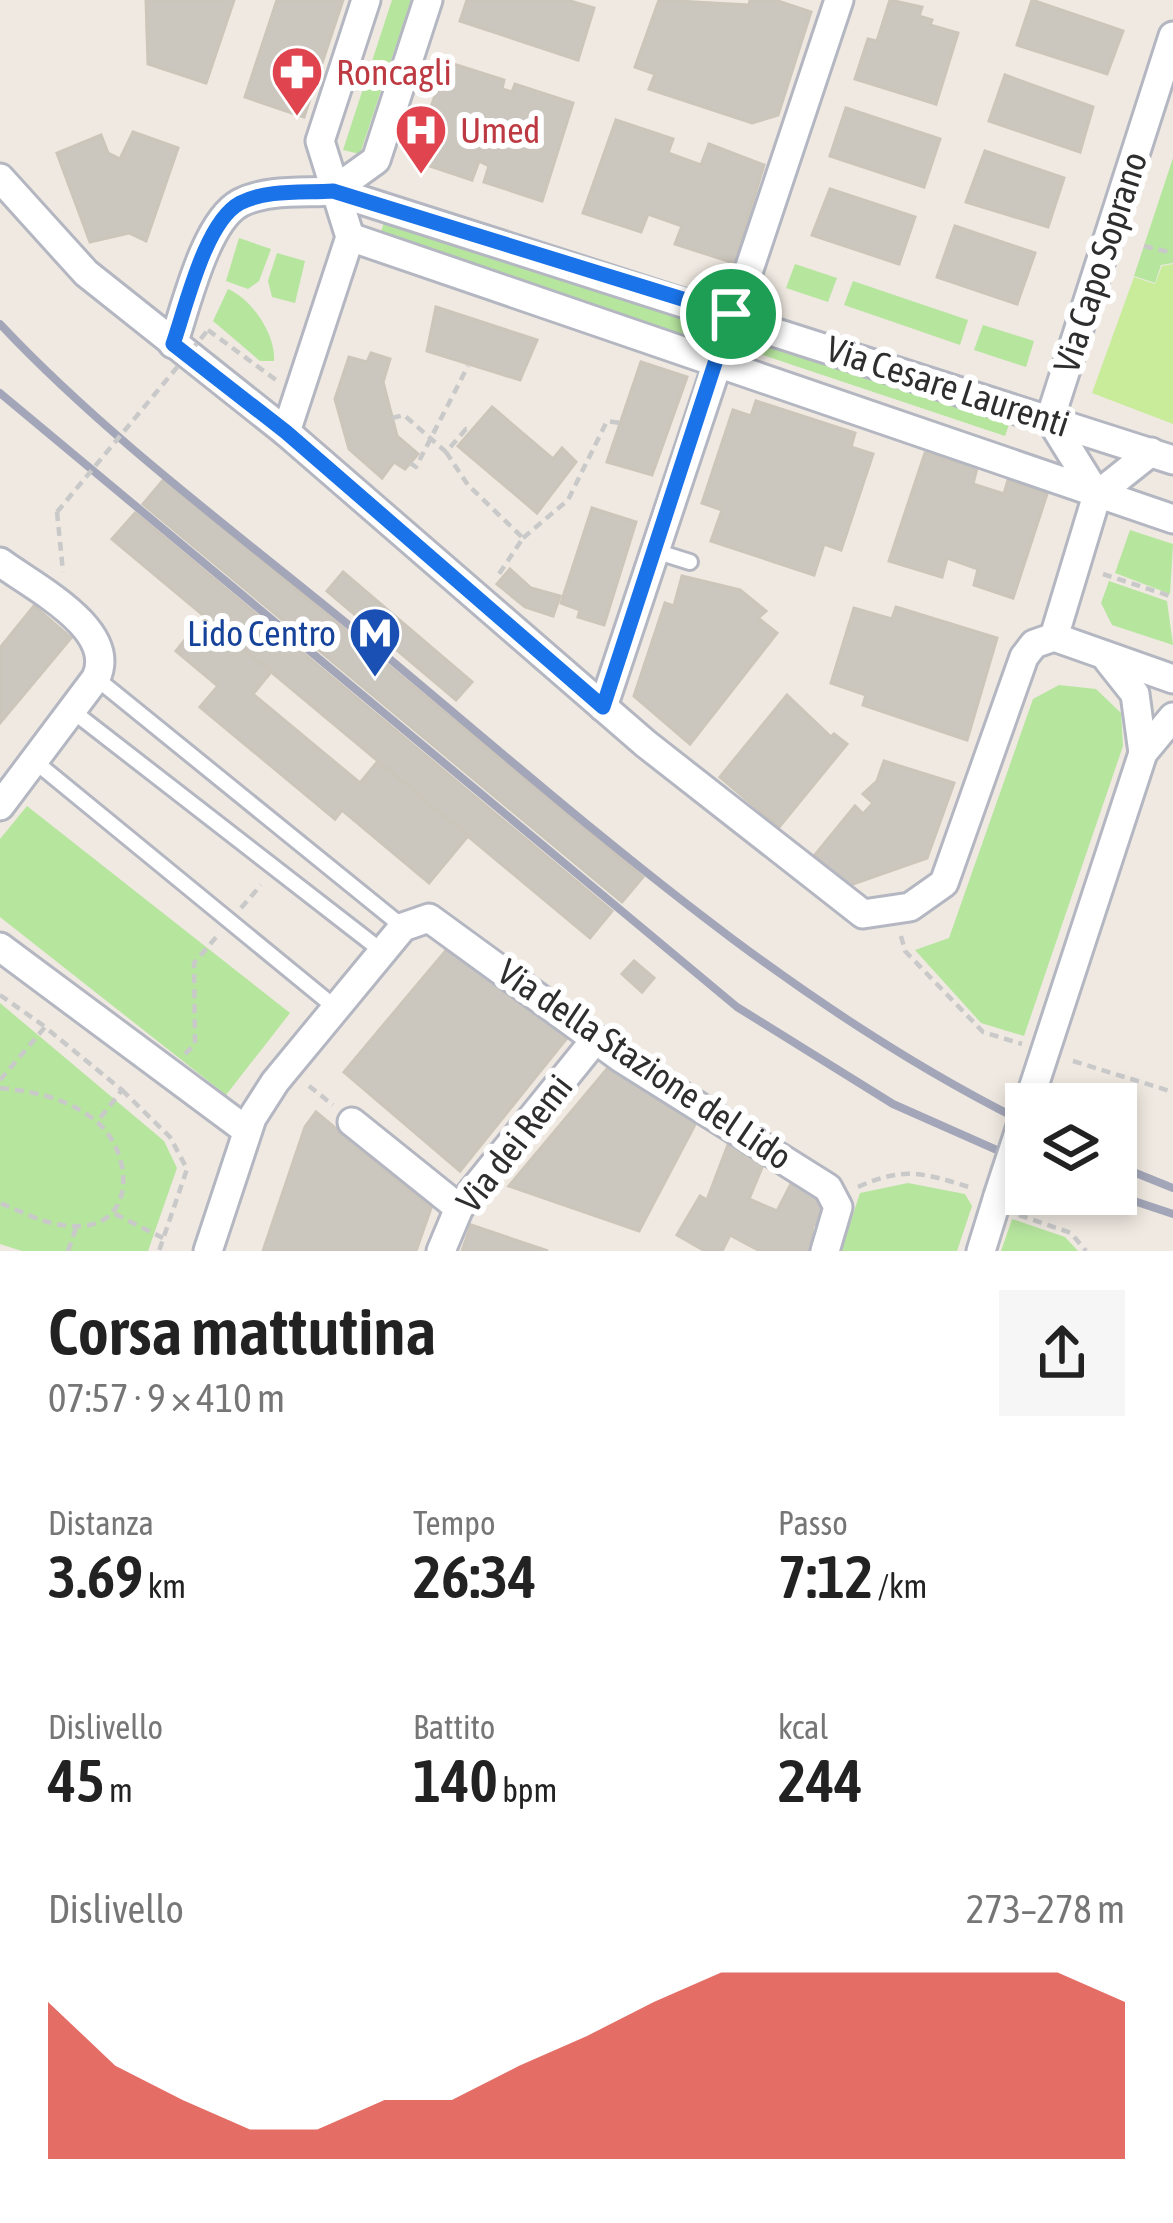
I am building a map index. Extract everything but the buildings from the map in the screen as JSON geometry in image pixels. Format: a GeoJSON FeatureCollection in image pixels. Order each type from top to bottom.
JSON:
{"type":"FeatureCollection","features":[{"type":"Feature","properties":{"kind":"street"},"geometry":{"type":"LineString","coordinates":[[286,432],[350,237],[320,141],[366,0]]}},
{"type":"Feature","properties":{"kind":"street"},"geometry":{"type":"LineString","coordinates":[[173,344],[214,231],[228,212],[268,195],[333,191],[376,160],[428,0]]}},
{"type":"Feature","properties":{"kind":"street"},"geometry":{"type":"LineString","coordinates":[[603,707],[839,0]]}},
{"type":"Feature","properties":{"kind":"street","name":"Via Capo Soprano"},"geometry":{"type":"LineString","coordinates":[[1050,419],[1173,36]]}},
{"type":"Feature","properties":{"kind":"street"},"geometry":{"type":"LineString","coordinates":[[0,178],[67,255],[286,432],[603,707],[862,914],[895,913],[923,901],[944,883],[976,766],[1034,644],[1054,638],[1173,679]]}},
{"type":"Feature","properties":{"kind":"street","name":"Via Cesare Laurenti"},"geometry":{"type":"LineString","coordinates":[[333,191],[731,314],[1162,456]]}},
{"type":"Feature","properties":{"kind":"street","name":"Via Cesare Laurenti"},"geometry":{"type":"LineString","coordinates":[[350,237],[714,366],[1173,519]]}},
{"type":"Feature","properties":{"kind":"street"},"geometry":{"type":"LineString","coordinates":[[1050,419],[1097,495]]}},
{"type":"Feature","properties":{"kind":"street"},"geometry":{"type":"LineString","coordinates":[[1054,638],[1097,495],[1162,456]]}},
{"type":"Feature","properties":{"kind":"street"},"geometry":{"type":"LineString","coordinates":[[0,562],[93,634],[102,662],[0,806]]}},
{"type":"Feature","properties":{"kind":"street"},"geometry":{"type":"LineString","coordinates":[[1103,656],[1135,694],[1143,753]]}},
{"type":"Feature","properties":{"kind":"street"},"geometry":{"type":"LineString","coordinates":[[1035,1083],[1143,753],[1173,717]]}},
{"type":"Feature","properties":{"kind":"street","name":"Via della Stazione del Lido"},"geometry":{"type":"LineString","coordinates":[[404,927],[422,918],[443,923],[595,1040],[817,1179],[836,1197]]}},
{"type":"Feature","properties":{"kind":"street"},"geometry":{"type":"LineString","coordinates":[[208,1251],[246,1130],[287,1066],[404,927]]}},
{"type":"Feature","properties":{"kind":"street"},"geometry":{"type":"LineString","coordinates":[[0,947],[246,1130]]}},
{"type":"Feature","properties":{"kind":"street","name":"Via dei Remi"},"geometry":{"type":"LineString","coordinates":[[441,1251],[458,1208],[595,1040]]}},
{"type":"Feature","properties":{"kind":"street"},"geometry":{"type":"LineString","coordinates":[[352,1122],[458,1208]]}},
{"type":"Feature","properties":{"kind":"street"},"geometry":{"type":"LineString","coordinates":[[981,1251],[1005,1175]]}},
{"type":"Feature","properties":{"kind":"street"},"geometry":{"type":"LineString","coordinates":[[825,1251],[836,1197]]}},
{"type":"Feature","properties":{"kind":"lane"},"geometry":{"type":"LineString","coordinates":[[654,551],[690,562]]}},
{"type":"Feature","properties":{"kind":"lane"},"geometry":{"type":"LineString","coordinates":[[95,678],[404,927]]}},
{"type":"Feature","properties":{"kind":"lane"},"geometry":{"type":"LineString","coordinates":[[70,709],[382,952]]}},
{"type":"Feature","properties":{"kind":"lane"},"geometry":{"type":"LineString","coordinates":[[32,759],[337,1009]]}},
{"type":"Feature","properties":{"kind":"path"},"geometry":{"type":"LineString","coordinates":[[1144,246],[1173,253]]}},
{"type":"Feature","properties":{"kind":"path"},"geometry":{"type":"LineString","coordinates":[[60,556],[57,512],[208,330],[255,363]]}},
{"type":"Feature","properties":{"kind":"path"},"geometry":{"type":"LineString","coordinates":[[410,464],[416,467],[468,365]]}},
{"type":"Feature","properties":{"kind":"path"},"geometry":{"type":"LineString","coordinates":[[392,418],[404,415],[431,438],[468,484],[523,538]]}},
{"type":"Feature","properties":{"kind":"path"},"geometry":{"type":"LineString","coordinates":[[476,598],[511,562],[523,538],[568,500],[607,421],[620,423]]}},
{"type":"Feature","properties":{"kind":"path"},"geometry":{"type":"LineString","coordinates":[[446,452],[466,429],[470,432]]}},
{"type":"Feature","properties":{"kind":"path"},"geometry":{"type":"LineString","coordinates":[[1076,564],[1173,598]]}},
{"type":"Feature","properties":{"kind":"path"},"geometry":{"type":"LineString","coordinates":[[173,1045],[186,1055],[195,1044],[194,963],[273,870]]}},
{"type":"Feature","properties":{"kind":"path"},"geometry":{"type":"LineString","coordinates":[[895,913],[905,951],[983,1032],[1173,1092]]}},
{"type":"Feature","properties":{"kind":"path"},"geometry":{"type":"LineString","coordinates":[[0,995],[122,1090],[170,1137],[187,1168],[159,1251]]}},
{"type":"Feature","properties":{"kind":"path"},"geometry":{"type":"LineString","coordinates":[[0,1203],[76,1227],[113,1213],[123,1200],[123,1162],[98,1122],[52,1097],[0,1084],[45,1027]]}},
{"type":"Feature","properties":{"kind":"path"},"geometry":{"type":"LineString","coordinates":[[287,1066],[352,1122]]}},
{"type":"Feature","properties":{"kind":"path"},"geometry":{"type":"LineString","coordinates":[[98,1122],[122,1090]]}},
{"type":"Feature","properties":{"kind":"path"},"geometry":{"type":"LineString","coordinates":[[836,1197],[892,1171],[932,1175],[1070,1233],[1086,1251]]}},
{"type":"Feature","properties":{"kind":"path"},"geometry":{"type":"LineString","coordinates":[[113,1213],[164,1238]]}},
{"type":"Feature","properties":{"kind":"path"},"geometry":{"type":"LineString","coordinates":[[68,1251],[76,1227]]}},
{"type":"Feature","properties":{"kind":"green space"},"geometry":{"type":"Polygon","coordinates":[[[392,0],[411,0],[360,154],[343,150],[392,0]]]}},
{"type":"Feature","properties":{"kind":"green space"},"geometry":{"type":"Polygon","coordinates":[[[1173,158],[1173,263],[1161,265],[1155,283],[1134,276],[1173,158]]]}},
{"type":"Feature","properties":{"kind":"green space"},"geometry":{"type":"Polygon","coordinates":[[[386,216],[690,317],[683,339],[379,238],[386,216]]]}},
{"type":"Feature","properties":{"kind":"green space"},"geometry":{"type":"Polygon","coordinates":[[[239,238],[271,249],[259,281],[248,289],[226,281],[239,238]]]}},
{"type":"Feature","properties":{"kind":"green space"},"geometry":{"type":"Polygon","coordinates":[[[277,253],[305,261],[295,303],[272,297],[268,281],[277,253]]]}},
{"type":"Feature","properties":{"kind":"green space"},"geometry":{"type":"Polygon","coordinates":[[[795,264],[837,278],[828,302],[786,288],[795,264]]]}},
{"type":"Feature","properties":{"kind":"green space"},"geometry":{"type":"Polygon","coordinates":[[[1173,264],[1173,424],[1092,393],[1134,277],[1155,284],[1162,266],[1173,264]]]}},
{"type":"Feature","properties":{"kind":"green space"},"geometry":{"type":"Polygon","coordinates":[[[853,281],[968,320],[960,345],[844,305],[853,281]]]}},
{"type":"Feature","properties":{"kind":"green space"},"geometry":{"type":"Polygon","coordinates":[[[228,289],[261,319],[274,361],[260,361],[213,321],[228,289]]]}},
{"type":"Feature","properties":{"kind":"green space"},"geometry":{"type":"Polygon","coordinates":[[[983,325],[1034,341],[1026,367],[974,350],[983,325]]]}},
{"type":"Feature","properties":{"kind":"green space"},"geometry":{"type":"Polygon","coordinates":[[[766,337],[1011,419],[1005,436],[760,354],[766,337]]]}},
{"type":"Feature","properties":{"kind":"green space"},"geometry":{"type":"Polygon","coordinates":[[[1130,530],[1173,544],[1170,594],[1115,573],[1130,530]]]}},
{"type":"Feature","properties":{"kind":"green space"},"geometry":{"type":"Polygon","coordinates":[[[1109,581],[1167,601],[1173,645],[1112,625],[1101,603],[1109,581]]]}},
{"type":"Feature","properties":{"kind":"green space"},"geometry":{"type":"Polygon","coordinates":[[[1059,685],[1096,689],[1121,713],[1123,746],[1024,1036],[981,1023],[915,950],[949,938],[1033,699],[1059,685]]]}},
{"type":"Feature","properties":{"kind":"green space"},"geometry":{"type":"Polygon","coordinates":[[[27,806],[290,1013],[226,1095],[0,917],[0,839],[27,806]]]}},
{"type":"Feature","properties":{"kind":"green space"},"geometry":{"type":"Polygon","coordinates":[[[0,1003],[164,1141],[177,1168],[148,1251],[22,1251],[0,1244],[0,1003]]]}},
{"type":"Feature","properties":{"kind":"green space"},"geometry":{"type":"Polygon","coordinates":[[[908,1183],[965,1194],[972,1206],[957,1251],[841,1251],[860,1193],[908,1183]]]}},
{"type":"Feature","properties":{"kind":"green space"},"geometry":{"type":"Polygon","coordinates":[[[1012,1219],[1065,1237],[1078,1251],[1001,1251],[1012,1219]]]}},
{"type":"Feature","properties":{"kind":"railway"},"geometry":{"type":"LineString","coordinates":[[0,324],[134,450],[686,904],[850,1022],[1005,1112]]}},
{"type":"Feature","properties":{"kind":"railway"},"geometry":{"type":"LineString","coordinates":[[0,393],[737,1007],[893,1104],[1005,1154]]}},
{"type":"Feature","properties":{"kind":"railway"},"geometry":{"type":"LineString","coordinates":[[1137,1173],[1173,1188]]}},
{"type":"Feature","properties":{"kind":"railway"},"geometry":{"type":"LineString","coordinates":[[1137,1202],[1173,1214]]}},
{"type":"Feature","properties":{"kind":"place","name":"Roncagli"},"geometry":{"type":"Point","coordinates":[297,118]}},
{"type":"Feature","properties":{"kind":"place","name":"Umed"},"geometry":{"type":"Point","coordinates":[421,176]}},
{"type":"Feature","properties":{"kind":"place","name":"Lido Centro"},"geometry":{"type":"Point","coordinates":[375,679]}},
{"type":"Feature","properties":{"kind":"route"},"geometry":{"type":"LineString","coordinates":[[333,191],[731,314],[603,707],[286,432],[173,344],[214,231],[228,212],[268,195],[333,191]]}}]}
